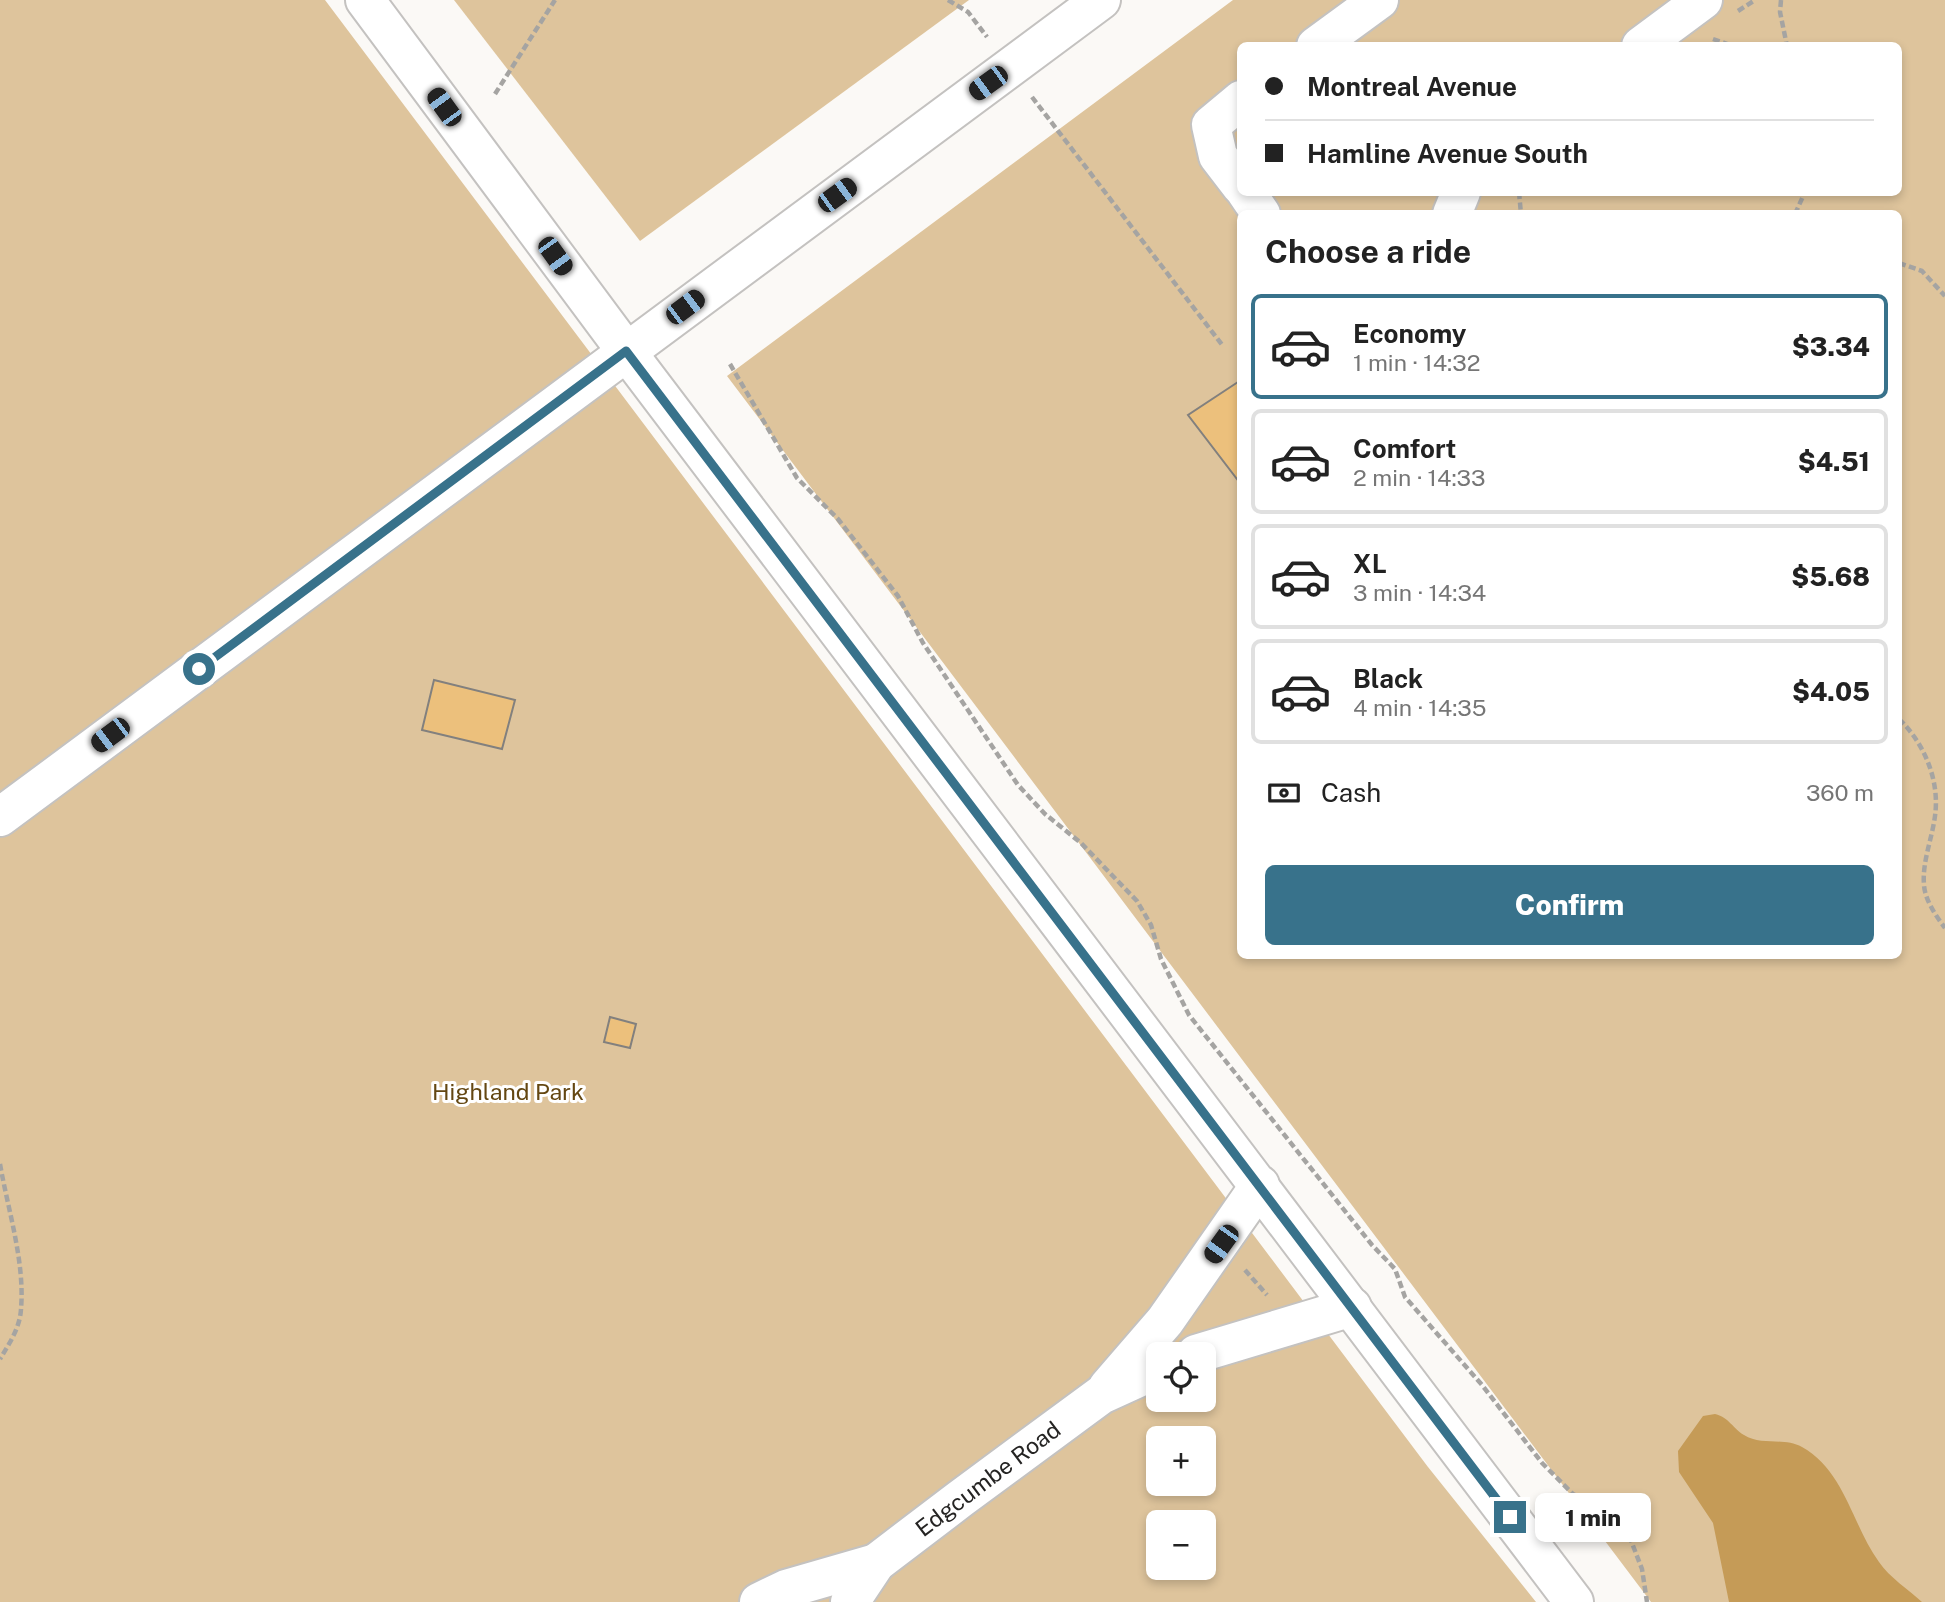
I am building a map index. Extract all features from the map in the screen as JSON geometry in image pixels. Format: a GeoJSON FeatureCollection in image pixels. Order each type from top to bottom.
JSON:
{"type":"FeatureCollection","features":[{"type":"Feature","properties":{"kind":"street"},"geometry":{"type":"LineString","coordinates":[[365,0],[626,351],[1574,1602]]}},
{"type":"Feature","properties":{"kind":"street"},"geometry":{"type":"LineString","coordinates":[[0,817],[1101,0]]}},
{"type":"Feature","properties":{"kind":"street"},"geometry":{"type":"LineString","coordinates":[[1321,42],[1378,0]]}},
{"type":"Feature","properties":{"kind":"street"},"geometry":{"type":"LineString","coordinates":[[1650,42],[1703,18]]}},
{"type":"Feature","properties":{"kind":"street"},"geometry":{"type":"LineString","coordinates":[[1237,103],[1211,125],[1218,156],[1237,181]]}},
{"type":"Feature","properties":{"kind":"street","name":"Edgcumbe Road"},"geometry":{"type":"LineString","coordinates":[[1101,1395],[1165,1321],[1260,1185]]}},
{"type":"Feature","properties":{"kind":"street"},"geometry":{"type":"LineString","coordinates":[[1216,1348],[1352,1307]]}},
{"type":"Feature","properties":{"kind":"street","name":"Edgcumbe Road"},"geometry":{"type":"LineString","coordinates":[[850,1602],[876,1563],[1101,1395],[1146,1374]]}},
{"type":"Feature","properties":{"kind":"street","name":"Edgcumbe Road"},"geometry":{"type":"LineString","coordinates":[[759,1602],[786,1589],[876,1563]]}},
{"type":"Feature","properties":{"kind":"path"},"geometry":{"type":"LineString","coordinates":[[495,94],[555,0]]}},
{"type":"Feature","properties":{"kind":"path"},"geometry":{"type":"LineString","coordinates":[[948,0],[968,12],[1223,346]]}},
{"type":"Feature","properties":{"kind":"path"},"geometry":{"type":"LineString","coordinates":[[1781,0],[1780,12],[1786,42]]}},
{"type":"Feature","properties":{"kind":"path"},"geometry":{"type":"LineString","coordinates":[[1703,18],[1728,42]]}},
{"type":"Feature","properties":{"kind":"path"},"geometry":{"type":"LineString","coordinates":[[1902,264],[1922,271],[1945,296]]}},
{"type":"Feature","properties":{"kind":"path"},"geometry":{"type":"LineString","coordinates":[[730,364],[797,478],[838,519],[898,596],[923,643],[1018,785],[1045,814],[1081,843],[1137,901],[1151,925],[1161,959],[1189,1015],[1372,1245],[1395,1269],[1405,1297],[1482,1385],[1542,1463],[1573,1494],[1608,1513],[1630,1538],[1642,1569],[1647,1602]]}},
{"type":"Feature","properties":{"kind":"path"},"geometry":{"type":"LineString","coordinates":[[1902,722],[1924,748],[1933,778],[1936,813],[1923,887],[1934,914],[1945,928]]}},
{"type":"Feature","properties":{"kind":"path"},"geometry":{"type":"LineString","coordinates":[[0,1164],[20,1278],[22,1311],[15,1333],[0,1359]]}},
{"type":"Feature","properties":{"kind":"green space","name":"Highland Park"},"geometry":{"type":"Polygon","coordinates":[[[0,0],[325,0],[1428,1467],[1536,1602],[0,1602],[0,0]]]}},
{"type":"Feature","properties":{"kind":"green space"},"geometry":{"type":"Polygon","coordinates":[[[454,0],[969,0],[640,241],[454,0]]]}},
{"type":"Feature","properties":{"kind":"green space"},"geometry":{"type":"Polygon","coordinates":[[[1233,0],[1945,0],[1945,1602],[1651,1602],[727,376],[1233,0]]]}},
{"type":"Feature","properties":{"kind":"shaded area"},"geometry":{"type":"Polygon","coordinates":[[[1715,1414],[1751,1438],[1795,1444],[1817,1457],[1838,1484],[1883,1568],[1922,1602],[1729,1602],[1713,1523],[1679,1472],[1678,1451],[1703,1416],[1715,1414]]]}},
{"type":"Feature","properties":{"kind":"building"},"geometry":{"type":"Polygon","coordinates":[[[1237,383],[1237,479],[1188,415],[1237,383]]]}},
{"type":"Feature","properties":{"kind":"building"},"geometry":{"type":"Polygon","coordinates":[[[434,680],[515,700],[502,749],[422,730],[434,680]]]}},
{"type":"Feature","properties":{"kind":"building"},"geometry":{"type":"Polygon","coordinates":[[[610,1017],[636,1024],[630,1048],[604,1042],[610,1017]]]}},
{"type":"Feature","properties":{"kind":"route"},"geometry":{"type":"LineString","coordinates":[[199,669],[626,351],[1510,1517]]}}]}
